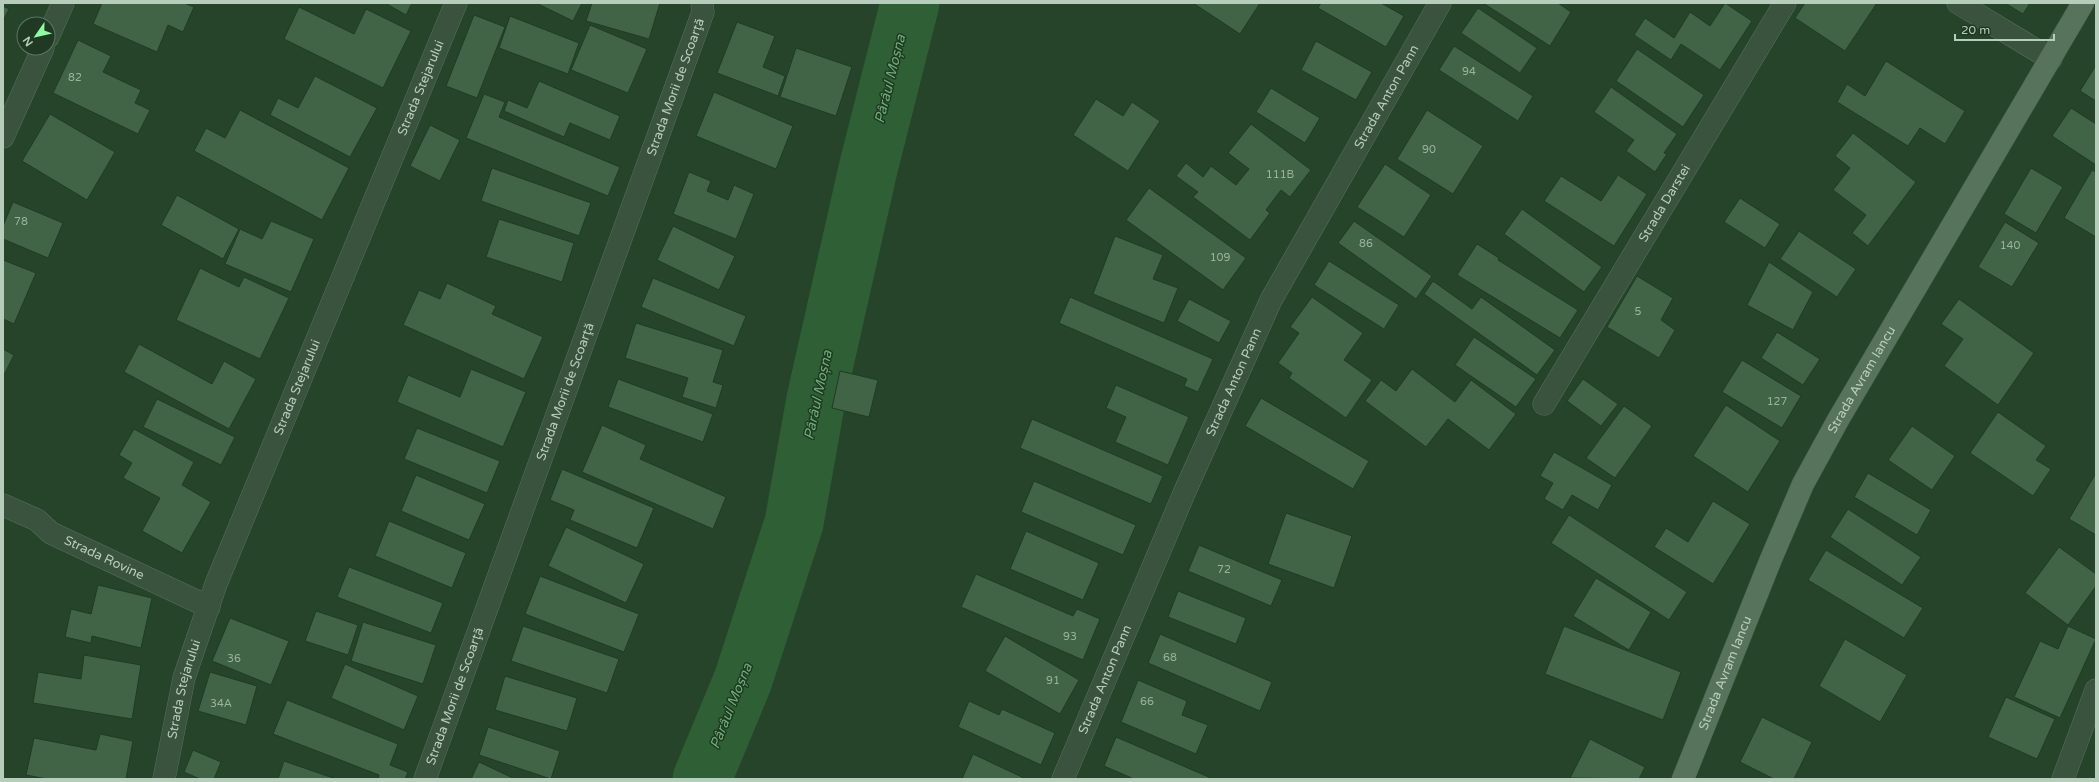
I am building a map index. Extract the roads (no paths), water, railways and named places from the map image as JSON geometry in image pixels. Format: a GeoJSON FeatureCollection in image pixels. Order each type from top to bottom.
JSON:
{"type":"FeatureCollection","features":[{"type":"Feature","properties":{"kind":"main road","name":"Strada Avram Iancu"},"geometry":{"type":"LineString","coordinates":[[1683,779],[1768,566],[1803,484],[1838,420],[2083,3]]}},
{"type":"Feature","properties":{"kind":"street"},"geometry":{"type":"LineString","coordinates":[[56,19],[63,3]]}},
{"type":"Feature","properties":{"kind":"street","name":"Strada Stejarului"},"geometry":{"type":"LineString","coordinates":[[164,779],[184,678],[216,584],[456,3]]}},
{"type":"Feature","properties":{"kind":"street","name":"Strada Morii de Scoarţă"},"geometry":{"type":"LineString","coordinates":[[425,779],[702,12],[702,3]]}},
{"type":"Feature","properties":{"kind":"street","name":"Strada Anton Pann"},"geometry":{"type":"LineString","coordinates":[[1063,779],[1184,491],[1270,300],[1440,3]]}},
{"type":"Feature","properties":{"kind":"street","name":"Strada Darstei"},"geometry":{"type":"LineString","coordinates":[[1544,404],[1785,3]]}},
{"type":"Feature","properties":{"kind":"street"},"geometry":{"type":"LineString","coordinates":[[1958,3],[2051,59]]}},
{"type":"Feature","properties":{"kind":"street"},"geometry":{"type":"LineString","coordinates":[[3,138],[39,56]]}},
{"type":"Feature","properties":{"kind":"street","name":"Strada Rovine"},"geometry":{"type":"LineString","coordinates":[[3,505],[37,520],[50,533],[209,607]]}},
{"type":"Feature","properties":{"kind":"street"},"geometry":{"type":"LineString","coordinates":[[2063,779],[2096,690]]}},
{"type":"Feature","properties":{"kind":"waterway","name":"Pârâul Moșna"},"geometry":{"type":"LineString","coordinates":[[702,779],[743,680],[794,523],[816,399],[868,169],[910,3]]}}]}
